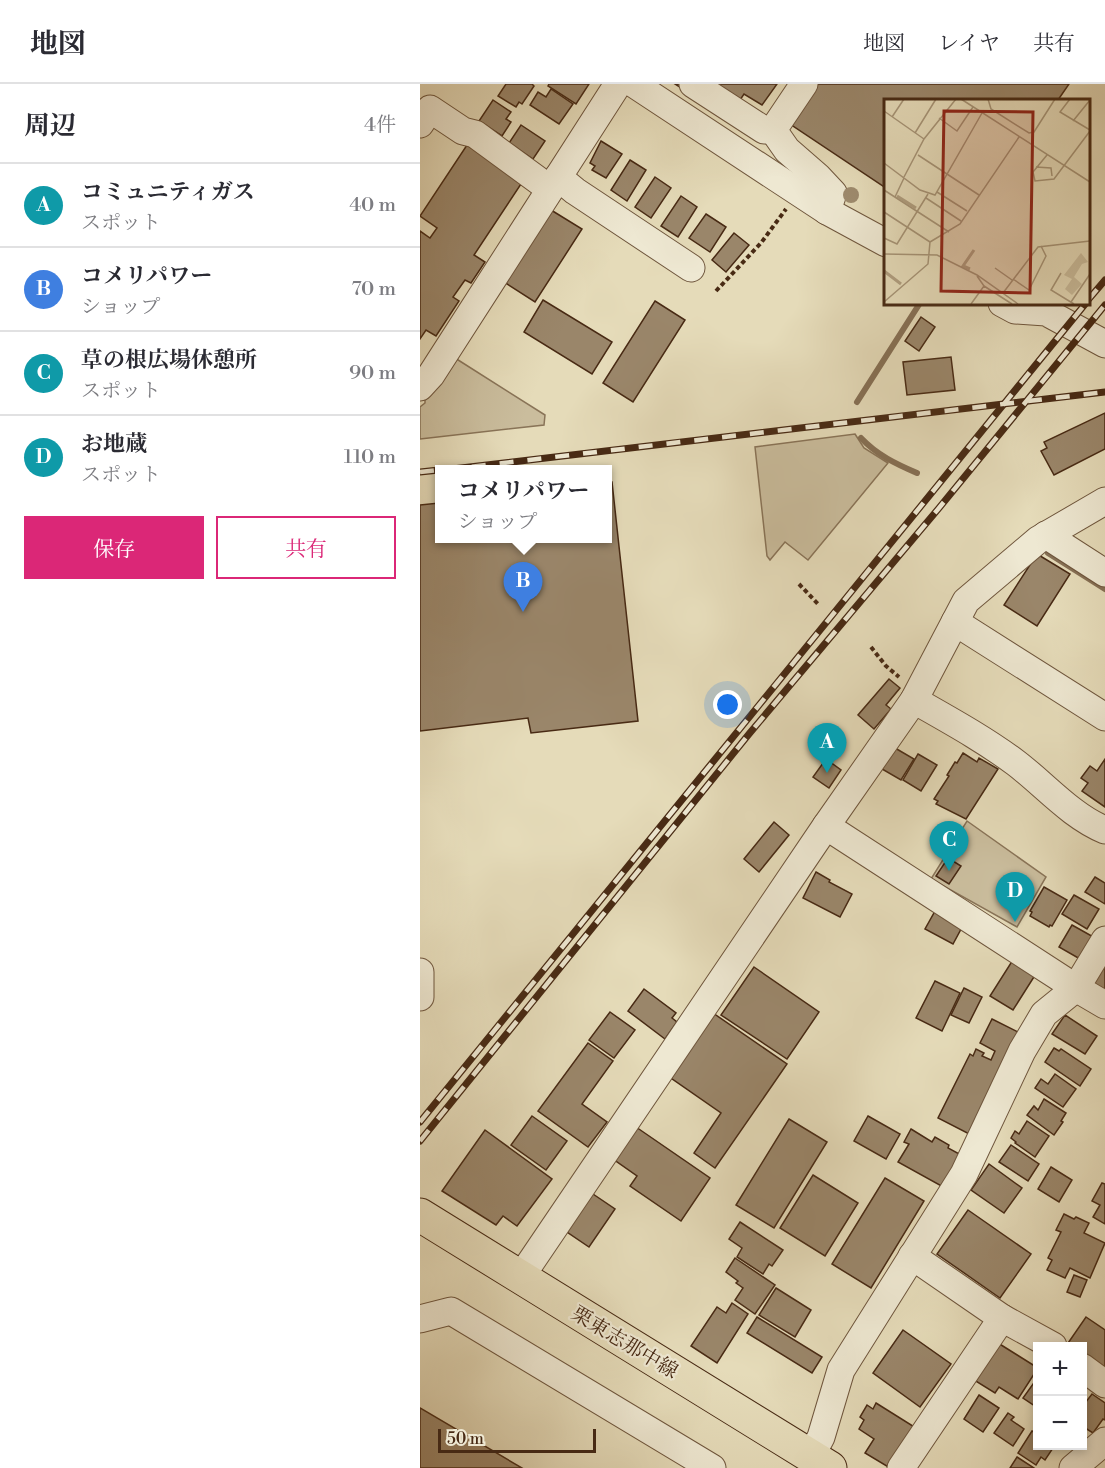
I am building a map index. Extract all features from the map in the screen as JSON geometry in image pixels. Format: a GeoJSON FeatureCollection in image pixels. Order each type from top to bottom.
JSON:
{"type":"FeatureCollection","features":[{"type":"Feature","properties":{"kind":"main road","name":"栗東志那中線"},"geometry":{"type":"LineString","coordinates":[[420,1215],[821,1462]]}},
{"type":"Feature","properties":{"kind":"street"},"geometry":{"type":"LineString","coordinates":[[420,387],[437,366],[618,84]]}},
{"type":"Feature","properties":{"kind":"street"},"geometry":{"type":"LineString","coordinates":[[634,84],[827,211],[884,242]]}},
{"type":"Feature","properties":{"kind":"street"},"geometry":{"type":"LineString","coordinates":[[693,84],[764,130],[773,130]]}},
{"type":"Feature","properties":{"kind":"street"},"geometry":{"type":"LineString","coordinates":[[773,130],[804,84]]}},
{"type":"Feature","properties":{"kind":"street"},"geometry":{"type":"LineString","coordinates":[[420,124],[430,109],[463,131],[475,134],[554,183],[575,191],[691,268]]}},
{"type":"Feature","properties":{"kind":"street"},"geometry":{"type":"LineString","coordinates":[[773,130],[787,150],[833,193],[827,211]]}},
{"type":"Feature","properties":{"kind":"street"},"geometry":{"type":"LineString","coordinates":[[1004,304],[1015,310],[1047,312],[1105,344]]}},
{"type":"Feature","properties":{"kind":"street"},"geometry":{"type":"LineString","coordinates":[[520,1278],[916,697],[966,601],[1046,535],[1105,501]]}},
{"type":"Feature","properties":{"kind":"street"},"geometry":{"type":"LineString","coordinates":[[1046,535],[1105,573]]}},
{"type":"Feature","properties":{"kind":"street"},"geometry":{"type":"LineString","coordinates":[[955,622],[1105,717]]}},
{"type":"Feature","properties":{"kind":"street"},"geometry":{"type":"LineString","coordinates":[[916,697],[989,742],[1064,803],[1095,826],[1105,830]]}},
{"type":"Feature","properties":{"kind":"street"},"geometry":{"type":"LineString","coordinates":[[826,826],[1105,1005]]}},
{"type":"Feature","properties":{"kind":"street"},"geometry":{"type":"LineString","coordinates":[[821,1462],[821,1437],[841,1370],[964,1174],[1022,1051],[1044,1014],[1076,988],[1105,940]]}},
{"type":"Feature","properties":{"kind":"street"},"geometry":{"type":"LineString","coordinates":[[420,972],[420,997]]}},
{"type":"Feature","properties":{"kind":"street"},"geometry":{"type":"LineString","coordinates":[[912,1256],[1002,1317],[1044,1342]]}},
{"type":"Feature","properties":{"kind":"street"},"geometry":{"type":"LineString","coordinates":[[420,1319],[451,1311],[712,1468]]}},
{"type":"Feature","properties":{"kind":"street"},"geometry":{"type":"LineString","coordinates":[[901,1468],[1002,1317]]}},
{"type":"Feature","properties":{"kind":"street"},"geometry":{"type":"LineString","coordinates":[[1087,1370],[1105,1384]]}},
{"type":"Feature","properties":{"kind":"street"},"geometry":{"type":"LineString","coordinates":[[1072,1468],[1105,1441]]}},
{"type":"Feature","properties":{"kind":"path"},"geometry":{"type":"LineString","coordinates":[[716,291],[761,243],[798,192]]}},
{"type":"Feature","properties":{"kind":"path"},"geometry":{"type":"LineString","coordinates":[[799,584],[819,604]]}},
{"type":"Feature","properties":{"kind":"path"},"geometry":{"type":"LineString","coordinates":[[871,647],[916,697]]}},
{"type":"Feature","properties":{"kind":"shaded area"},"geometry":{"type":"Polygon","coordinates":[[[455,358],[545,415],[544,425],[420,439],[420,407],[425,403],[425,396],[455,358]]]}},
{"type":"Feature","properties":{"kind":"shaded area"},"geometry":{"type":"Polygon","coordinates":[[[855,434],[864,448],[888,463],[808,560],[785,542],[770,560],[767,556],[755,447],[855,434]]]}},
{"type":"Feature","properties":{"kind":"shaded area"},"geometry":{"type":"Polygon","coordinates":[[[967,821],[1046,877],[1017,927],[931,879],[967,821]]]}},
{"type":"Feature","properties":{"kind":"building"},"geometry":{"type":"Polygon","coordinates":[[[506,84],[532,84],[534,86],[522,104],[519,102],[516,107],[498,96],[506,84]]]}},
{"type":"Feature","properties":{"kind":"building"},"geometry":{"type":"Polygon","coordinates":[[[549,84],[589,84],[576,104],[548,86],[549,84]]]}},
{"type":"Feature","properties":{"kind":"building"},"geometry":{"type":"Polygon","coordinates":[[[675,84],[777,84],[762,105],[744,94],[728,118],[675,84]]]}},
{"type":"Feature","properties":{"kind":"building"},"geometry":{"type":"Polygon","coordinates":[[[818,84],[1069,84],[1059,99],[884,99],[884,187],[790,124],[818,84]]]}},
{"type":"Feature","properties":{"kind":"building"},"geometry":{"type":"Polygon","coordinates":[[[551,89],[573,104],[559,124],[530,105],[538,92],[546,97],[551,89]]]}},
{"type":"Feature","properties":{"kind":"building"},"geometry":{"type":"Polygon","coordinates":[[[493,100],[511,112],[506,119],[511,122],[502,136],[479,121],[493,100]]]}},
{"type":"Feature","properties":{"kind":"building"},"geometry":{"type":"Polygon","coordinates":[[[521,125],[545,141],[533,159],[509,143],[521,125]]]}},
{"type":"Feature","properties":{"kind":"building"},"geometry":{"type":"Polygon","coordinates":[[[601,141],[622,154],[606,178],[592,170],[595,166],[590,163],[601,141]]]}},
{"type":"Feature","properties":{"kind":"building"},"geometry":{"type":"Polygon","coordinates":[[[467,145],[523,181],[474,255],[485,262],[471,283],[465,280],[453,297],[459,301],[436,336],[426,330],[420,339],[420,231],[430,238],[437,228],[420,216],[467,145]]]}},
{"type":"Feature","properties":{"kind":"building"},"geometry":{"type":"Polygon","coordinates":[[[630,160],[646,170],[627,201],[611,190],[630,160]]]}},
{"type":"Feature","properties":{"kind":"building"},"geometry":{"type":"Polygon","coordinates":[[[655,177],[671,188],[651,218],[635,207],[655,177]]]}},
{"type":"Feature","properties":{"kind":"building"},"geometry":{"type":"Polygon","coordinates":[[[681,196],[697,207],[678,237],[661,226],[681,196]]]}},
{"type":"Feature","properties":{"kind":"building"},"geometry":{"type":"Polygon","coordinates":[[[551,210],[582,229],[535,302],[504,282],[551,210]]]}},
{"type":"Feature","properties":{"kind":"building"},"geometry":{"type":"Polygon","coordinates":[[[706,214],[726,227],[710,252],[689,238],[706,214]]]}},
{"type":"Feature","properties":{"kind":"building"},"geometry":{"type":"Polygon","coordinates":[[[734,233],[749,245],[726,272],[712,260],[734,233]]]}},
{"type":"Feature","properties":{"kind":"building"},"geometry":{"type":"Polygon","coordinates":[[[543,300],[612,342],[592,374],[524,332],[543,300]]]}},
{"type":"Feature","properties":{"kind":"building"},"geometry":{"type":"Polygon","coordinates":[[[655,301],[685,320],[633,402],[603,383],[655,301]]]}},
{"type":"Feature","properties":{"kind":"building"},"geometry":{"type":"Polygon","coordinates":[[[921,317],[935,327],[919,351],[905,341],[921,317]]]}},
{"type":"Feature","properties":{"kind":"building"},"geometry":{"type":"Polygon","coordinates":[[[951,357],[955,390],[907,395],[903,362],[951,357]]]}},
{"type":"Feature","properties":{"kind":"building"},"geometry":{"type":"Polygon","coordinates":[[[1105,413],[1105,449],[1054,475],[1041,451],[1047,448],[1044,442],[1105,413]]]}},
{"type":"Feature","properties":{"kind":"building"},"geometry":{"type":"Polygon","coordinates":[[[612,482],[638,721],[531,733],[528,718],[420,731],[420,505],[435,503],[435,543],[612,543],[612,482]]]}},
{"type":"Feature","properties":{"kind":"building"},"geometry":{"type":"Polygon","coordinates":[[[1037,554],[1070,574],[1037,626],[1004,605],[1037,554]]]}},
{"type":"Feature","properties":{"kind":"building"},"geometry":{"type":"Polygon","coordinates":[[[889,679],[900,688],[886,705],[891,709],[874,729],[858,715],[889,679]]]}},
{"type":"Feature","properties":{"kind":"building"},"geometry":{"type":"Polygon","coordinates":[[[895,748],[914,759],[901,780],[882,769],[895,748]]]}},
{"type":"Feature","properties":{"kind":"building"},"geometry":{"type":"Polygon","coordinates":[[[963,753],[977,762],[979,758],[998,769],[966,819],[936,804],[938,801],[934,799],[955,762],[957,763],[963,753]]]}},
{"type":"Feature","properties":{"kind":"building"},"geometry":{"type":"Polygon","coordinates":[[[918,754],[937,765],[921,791],[903,780],[918,754]]]}},
{"type":"Feature","properties":{"kind":"building"},"geometry":{"type":"Polygon","coordinates":[[[826,759],[841,770],[829,788],[813,777],[826,759]]]}},
{"type":"Feature","properties":{"kind":"building"},"geometry":{"type":"Polygon","coordinates":[[[1105,759],[1105,807],[1082,791],[1088,783],[1081,778],[1090,766],[1097,771],[1105,759]]]}},
{"type":"Feature","properties":{"kind":"building"},"geometry":{"type":"Polygon","coordinates":[[[774,822],[789,835],[759,872],[744,859],[774,822]]]}},
{"type":"Feature","properties":{"kind":"building"},"geometry":{"type":"Polygon","coordinates":[[[948,858],[961,866],[949,884],[936,876],[948,858]]]}},
{"type":"Feature","properties":{"kind":"building"},"geometry":{"type":"Polygon","coordinates":[[[816,872],[852,894],[840,917],[803,898],[816,872]]]}},
{"type":"Feature","properties":{"kind":"building"},"geometry":{"type":"Polygon","coordinates":[[[1095,877],[1105,883],[1105,904],[1085,892],[1095,877]]]}},
{"type":"Feature","properties":{"kind":"building"},"geometry":{"type":"Polygon","coordinates":[[[1044,887],[1067,900],[1052,926],[1049,927],[1030,916],[1032,912],[1030,911],[1044,887]]]}},
{"type":"Feature","properties":{"kind":"building"},"geometry":{"type":"Polygon","coordinates":[[[1074,895],[1099,909],[1087,929],[1062,914],[1074,895]]]}},
{"type":"Feature","properties":{"kind":"building"},"geometry":{"type":"Polygon","coordinates":[[[939,904],[967,918],[953,944],[925,929],[939,904]]]}},
{"type":"Feature","properties":{"kind":"building"},"geometry":{"type":"Polygon","coordinates":[[[1072,925],[1097,939],[1080,959],[1059,947],[1072,925]]]}},
{"type":"Feature","properties":{"kind":"building"},"geometry":{"type":"Polygon","coordinates":[[[1105,954],[1105,998],[1086,987],[1105,954]]]}},
{"type":"Feature","properties":{"kind":"building"},"geometry":{"type":"Polygon","coordinates":[[[1016,955],[1039,969],[1013,1010],[990,996],[1016,955]]]}},
{"type":"Feature","properties":{"kind":"building"},"geometry":{"type":"Polygon","coordinates":[[[754,967],[819,1012],[787,1059],[721,1015],[754,967]]]}},
{"type":"Feature","properties":{"kind":"building"},"geometry":{"type":"Polygon","coordinates":[[[935,981],[960,993],[942,1031],[916,1018],[935,981]]]}},
{"type":"Feature","properties":{"kind":"building"},"geometry":{"type":"Polygon","coordinates":[[[964,988],[982,997],[969,1023],[951,1015],[964,988]]]}},
{"type":"Feature","properties":{"kind":"building"},"geometry":{"type":"Polygon","coordinates":[[[644,989],[676,1013],[672,1018],[677,1022],[665,1039],[628,1011],[644,989]]]}},
{"type":"Feature","properties":{"kind":"building"},"geometry":{"type":"Polygon","coordinates":[[[610,1012],[635,1030],[614,1058],[589,1040],[610,1012]]]}},
{"type":"Feature","properties":{"kind":"building"},"geometry":{"type":"Polygon","coordinates":[[[713,1013],[787,1064],[715,1168],[694,1153],[721,1113],[668,1076],[713,1013]]]}},
{"type":"Feature","properties":{"kind":"building"},"geometry":{"type":"Polygon","coordinates":[[[1065,1015],[1097,1036],[1085,1054],[1052,1034],[1065,1015]]]}},
{"type":"Feature","properties":{"kind":"building"},"geometry":{"type":"Polygon","coordinates":[[[992,1019],[1026,1036],[977,1138],[938,1118],[970,1054],[973,1056],[976,1049],[984,1053],[982,1056],[991,1060],[995,1051],[980,1043],[992,1019]]]}},
{"type":"Feature","properties":{"kind":"building"},"geometry":{"type":"Polygon","coordinates":[[[588,1043],[613,1061],[582,1104],[607,1122],[588,1147],[538,1111],[588,1043]]]}},
{"type":"Feature","properties":{"kind":"building"},"geometry":{"type":"Polygon","coordinates":[[[1054,1048],[1059,1051],[1061,1049],[1091,1069],[1080,1086],[1045,1062],[1054,1048]]]}},
{"type":"Feature","properties":{"kind":"building"},"geometry":{"type":"Polygon","coordinates":[[[1055,1074],[1076,1089],[1063,1107],[1035,1088],[1041,1079],[1048,1084],[1055,1074]]]}},
{"type":"Feature","properties":{"kind":"building"},"geometry":{"type":"Polygon","coordinates":[[[1044,1099],[1066,1113],[1054,1135],[1027,1115],[1034,1106],[1038,1110],[1044,1099]]]}},
{"type":"Feature","properties":{"kind":"building"},"geometry":{"type":"Polygon","coordinates":[[[532,1116],[567,1141],[546,1170],[511,1145],[532,1116]]]}},
{"type":"Feature","properties":{"kind":"building"},"geometry":{"type":"Polygon","coordinates":[[[868,1116],[900,1134],[886,1159],[854,1141],[868,1116]]]}},
{"type":"Feature","properties":{"kind":"building"},"geometry":{"type":"Polygon","coordinates":[[[789,1119],[827,1142],[774,1228],[736,1205],[789,1119]]]}},
{"type":"Feature","properties":{"kind":"building"},"geometry":{"type":"Polygon","coordinates":[[[1027,1121],[1049,1136],[1035,1157],[1011,1138],[1015,1131],[1019,1134],[1027,1121]]]}},
{"type":"Feature","properties":{"kind":"building"},"geometry":{"type":"Polygon","coordinates":[[[636,1127],[710,1178],[681,1221],[630,1186],[637,1176],[613,1159],[636,1127]]]}},
{"type":"Feature","properties":{"kind":"building"},"geometry":{"type":"Polygon","coordinates":[[[911,1129],[932,1142],[935,1137],[949,1145],[948,1148],[963,1156],[945,1188],[898,1162],[909,1144],[904,1142],[911,1129]]]}},
{"type":"Feature","properties":{"kind":"building"},"geometry":{"type":"Polygon","coordinates":[[[485,1130],[552,1179],[517,1226],[503,1216],[496,1225],[442,1191],[485,1130]]]}},
{"type":"Feature","properties":{"kind":"building"},"geometry":{"type":"Polygon","coordinates":[[[1011,1145],[1039,1164],[1028,1181],[999,1162],[1011,1145]]]}},
{"type":"Feature","properties":{"kind":"building"},"geometry":{"type":"Polygon","coordinates":[[[989,1164],[1022,1188],[1004,1213],[971,1190],[989,1164]]]}},
{"type":"Feature","properties":{"kind":"building"},"geometry":{"type":"Polygon","coordinates":[[[1051,1167],[1072,1180],[1059,1202],[1038,1189],[1051,1167]]]}},
{"type":"Feature","properties":{"kind":"building"},"geometry":{"type":"Polygon","coordinates":[[[813,1175],[858,1203],[825,1256],[780,1228],[813,1175]]]}},
{"type":"Feature","properties":{"kind":"building"},"geometry":{"type":"Polygon","coordinates":[[[885,1178],[924,1201],[871,1288],[832,1264],[885,1178]]]}},
{"type":"Feature","properties":{"kind":"building"},"geometry":{"type":"Polygon","coordinates":[[[1102,1183],[1105,1184],[1105,1224],[1093,1217],[1100,1205],[1092,1201],[1102,1183]]]}},
{"type":"Feature","properties":{"kind":"building"},"geometry":{"type":"Polygon","coordinates":[[[590,1192],[615,1209],[589,1247],[564,1230],[590,1192]]]}},
{"type":"Feature","properties":{"kind":"building"},"geometry":{"type":"Polygon","coordinates":[[[968,1210],[1031,1254],[1000,1298],[937,1254],[968,1210]]]}},
{"type":"Feature","properties":{"kind":"building"},"geometry":{"type":"Polygon","coordinates":[[[1064,1214],[1089,1223],[1084,1233],[1105,1243],[1090,1278],[1070,1268],[1065,1278],[1047,1270],[1052,1260],[1048,1258],[1061,1232],[1056,1230],[1064,1214]]]}},
{"type":"Feature","properties":{"kind":"building"},"geometry":{"type":"Polygon","coordinates":[[[740,1222],[783,1250],[763,1274],[737,1257],[742,1248],[729,1239],[740,1222]]]}},
{"type":"Feature","properties":{"kind":"building"},"geometry":{"type":"Polygon","coordinates":[[[735,1258],[775,1285],[755,1314],[735,1300],[743,1288],[726,1272],[735,1258]]]}},
{"type":"Feature","properties":{"kind":"building"},"geometry":{"type":"Polygon","coordinates":[[[1074,1275],[1087,1280],[1080,1297],[1067,1292],[1074,1275]]]}},
{"type":"Feature","properties":{"kind":"building"},"geometry":{"type":"Polygon","coordinates":[[[776,1288],[811,1310],[795,1337],[759,1315],[776,1288]]]}},
{"type":"Feature","properties":{"kind":"building"},"geometry":{"type":"Polygon","coordinates":[[[732,1303],[748,1314],[717,1363],[691,1346],[717,1307],[726,1313],[732,1303]]]}},
{"type":"Feature","properties":{"kind":"building"},"geometry":{"type":"Polygon","coordinates":[[[757,1317],[822,1357],[812,1373],[747,1333],[757,1317]]]}},
{"type":"Feature","properties":{"kind":"building"},"geometry":{"type":"Polygon","coordinates":[[[1086,1317],[1105,1330],[1105,1376],[1087,1363],[1087,1342],[1069,1342],[1086,1317]]]}},
{"type":"Feature","properties":{"kind":"building"},"geometry":{"type":"Polygon","coordinates":[[[903,1330],[951,1364],[920,1407],[873,1373],[903,1330]]]}},
{"type":"Feature","properties":{"kind":"building"},"geometry":{"type":"Polygon","coordinates":[[[990,1338],[1033,1365],[1033,1376],[1018,1399],[999,1387],[995,1393],[974,1380],[990,1338]]]}},
{"type":"Feature","properties":{"kind":"building"},"geometry":{"type":"Polygon","coordinates":[[[1033,1384],[1033,1405],[1023,1398],[1033,1384]]]}},
{"type":"Feature","properties":{"kind":"building"},"geometry":{"type":"Polygon","coordinates":[[[1092,1394],[1105,1403],[1105,1420],[1103,1419],[1093,1433],[1087,1429],[1087,1400],[1092,1394]]]}},
{"type":"Feature","properties":{"kind":"building"},"geometry":{"type":"Polygon","coordinates":[[[979,1395],[999,1408],[983,1432],[964,1419],[979,1395]]]}},
{"type":"Feature","properties":{"kind":"building"},"geometry":{"type":"Polygon","coordinates":[[[876,1403],[916,1428],[890,1468],[865,1453],[874,1439],[859,1429],[864,1420],[860,1417],[867,1405],[873,1409],[876,1403]]]}},
{"type":"Feature","properties":{"kind":"building"},"geometry":{"type":"Polygon","coordinates":[[[420,1408],[522,1468],[420,1468],[420,1408]]]}},
{"type":"Feature","properties":{"kind":"building"},"geometry":{"type":"Polygon","coordinates":[[[1008,1413],[1014,1417],[1011,1420],[1024,1429],[1013,1446],[994,1433],[1008,1413]]]}},
{"type":"Feature","properties":{"kind":"building"},"geometry":{"type":"Polygon","coordinates":[[[1032,1431],[1033,1450],[1052,1450],[1045,1460],[1041,1457],[1036,1465],[1018,1453],[1032,1431]]]}},
{"type":"Feature","properties":{"kind":"building"},"geometry":{"type":"Polygon","coordinates":[[[1017,1457],[1034,1468],[1010,1468],[1017,1457]]]}},
{"type":"Feature","properties":{"kind":"waterway"},"geometry":{"type":"LineString","coordinates":[[857,402],[919,304]]}},
{"type":"Feature","properties":{"kind":"waterway"},"geometry":{"type":"LineString","coordinates":[[861,438],[887,458],[917,473]]}},
{"type":"Feature","properties":{"kind":"waterway"},"geometry":{"type":"LineString","coordinates":[[1048,553],[1105,589]]}},
{"type":"Feature","properties":{"kind":"railway"},"geometry":{"type":"LineString","coordinates":[[1090,298],[1105,280]]}},
{"type":"Feature","properties":{"kind":"railway"},"geometry":{"type":"LineString","coordinates":[[420,1122],[1085,304]]}},
{"type":"Feature","properties":{"kind":"railway"},"geometry":{"type":"LineString","coordinates":[[420,1141],[749,734],[939,508],[1105,305]]}},
{"type":"Feature","properties":{"kind":"railway"},"geometry":{"type":"LineString","coordinates":[[486,465],[1105,392]]}},
{"type":"Feature","properties":{"kind":"railway"},"geometry":{"type":"LineString","coordinates":[[420,472],[435,470]]}},
{"type":"Feature","properties":{"kind":"place","name":"コメリパワー"},"geometry":{"type":"Point","coordinates":[523,612]}},
{"type":"Feature","properties":{"kind":"place","name":"コミュニティガス"},"geometry":{"type":"Point","coordinates":[827,773]}},
{"type":"Feature","properties":{"kind":"place","name":"草の根広場休憩所"},"geometry":{"type":"Point","coordinates":[949,871]}},
{"type":"Feature","properties":{"kind":"place","name":"お地蔵"},"geometry":{"type":"Point","coordinates":[1015,922]}}]}
